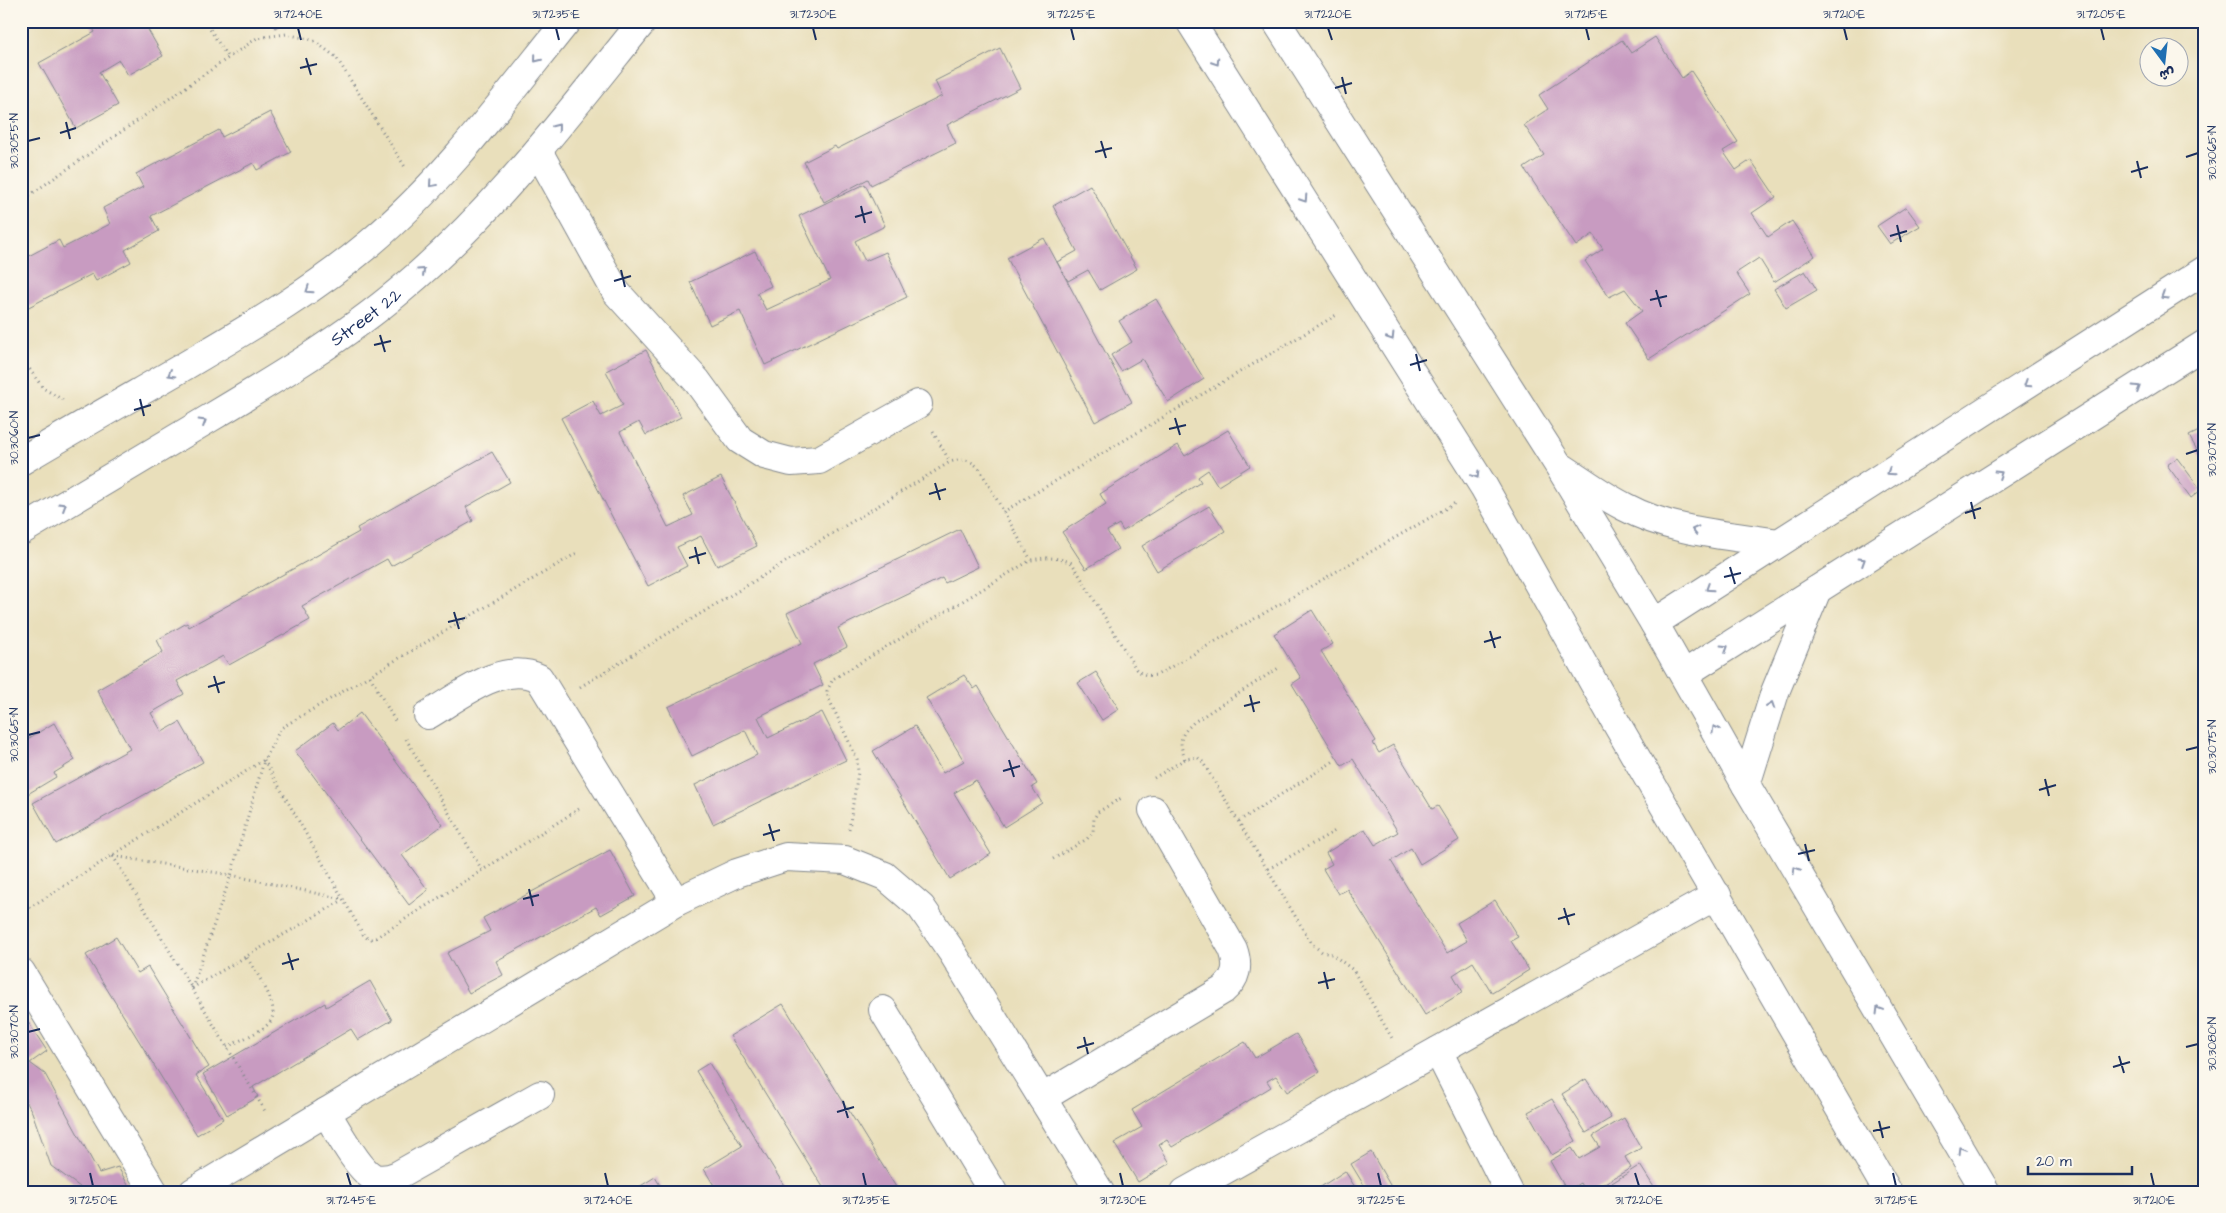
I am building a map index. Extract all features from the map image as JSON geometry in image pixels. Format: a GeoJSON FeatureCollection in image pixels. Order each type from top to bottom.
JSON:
{"type":"FeatureCollection","features":[{"type":"Feature","properties":{"kind":"street"},"geometry":{"type":"LineString","coordinates":[[21,460],[252,327],[313,288],[370,243],[423,195],[567,21]]}},
{"type":"Feature","properties":{"kind":"street","name":"Street 22"},"geometry":{"type":"LineString","coordinates":[[21,530],[279,377],[343,335],[403,288],[460,237],[538,151],[643,21]]}},
{"type":"Feature","properties":{"kind":"street"},"geometry":{"type":"LineString","coordinates":[[1190,21],[1484,487],[1614,721],[1717,895],[1888,1192]]}},
{"type":"Feature","properties":{"kind":"street"},"geometry":{"type":"LineString","coordinates":[[1276,21],[1559,466],[1684,674],[1746,785],[1986,1192]]}},
{"type":"Feature","properties":{"kind":"street"},"geometry":{"type":"LineString","coordinates":[[538,151],[616,292],[697,380],[740,440],[764,455],[791,462],[819,460],[918,404]]}},
{"type":"Feature","properties":{"kind":"street"},"geometry":{"type":"LineString","coordinates":[[1654,623],[2205,270]]}},
{"type":"Feature","properties":{"kind":"street"},"geometry":{"type":"LineString","coordinates":[[1684,674],[2205,344]]}},
{"type":"Feature","properties":{"kind":"street"},"geometry":{"type":"LineString","coordinates":[[1559,466],[1626,508],[1661,521],[1700,531],[1778,543]]}},
{"type":"Feature","properties":{"kind":"street"},"geometry":{"type":"LineString","coordinates":[[1746,785],[1776,692],[1816,590]]}},
{"type":"Feature","properties":{"kind":"street"},"geometry":{"type":"LineString","coordinates":[[428,715],[494,677],[517,672],[529,673],[539,678],[676,902]]}},
{"type":"Feature","properties":{"kind":"street"},"geometry":{"type":"LineString","coordinates":[[1042,1098],[1223,990],[1232,982],[1237,972],[1237,960],[1233,949],[1152,810]]}},
{"type":"Feature","properties":{"kind":"street"},"geometry":{"type":"LineString","coordinates":[[193,1192],[676,902],[737,873],[786,857],[845,860],[885,876],[921,907],[952,952],[1100,1192]]}},
{"type":"Feature","properties":{"kind":"street"},"geometry":{"type":"LineString","coordinates":[[1186,1192],[1717,895]]}},
{"type":"Feature","properties":{"kind":"street"},"geometry":{"type":"LineString","coordinates":[[21,973],[154,1192]]}},
{"type":"Feature","properties":{"kind":"street"},"geometry":{"type":"LineString","coordinates":[[883,1010],[993,1192]]}},
{"type":"Feature","properties":{"kind":"street"},"geometry":{"type":"LineString","coordinates":[[1438,1051],[1509,1192]]}},
{"type":"Feature","properties":{"kind":"street"},"geometry":{"type":"LineString","coordinates":[[326,1112],[363,1168],[375,1178],[383,1179],[398,1176],[540,1095]]}},
{"type":"Feature","properties":{"kind":"path"},"geometry":{"type":"LineString","coordinates":[[205,21],[228,58]]}},
{"type":"Feature","properties":{"kind":"path"},"geometry":{"type":"LineString","coordinates":[[21,201],[257,38],[286,34],[313,40],[336,57],[423,195]]}},
{"type":"Feature","properties":{"kind":"path"},"geometry":{"type":"LineString","coordinates":[[1003,512],[1366,298]]}},
{"type":"Feature","properties":{"kind":"path"},"geometry":{"type":"LineString","coordinates":[[21,357],[43,388],[69,404],[102,414]]}},
{"type":"Feature","properties":{"kind":"path"},"geometry":{"type":"LineString","coordinates":[[554,703],[950,462],[960,458],[971,461],[979,468],[1031,560]]}},
{"type":"Feature","properties":{"kind":"path"},"geometry":{"type":"LineString","coordinates":[[845,860],[858,772],[857,759],[853,746],[830,703],[827,691],[829,684],[838,674],[1031,560],[1045,557],[1059,558],[1072,563],[1136,669],[1146,675],[1157,675],[1484,487]]}},
{"type":"Feature","properties":{"kind":"path"},"geometry":{"type":"LineString","coordinates":[[192,988],[231,875],[264,760],[281,728],[577,553]]}},
{"type":"Feature","properties":{"kind":"path"},"geometry":{"type":"LineString","coordinates":[[1185,759],[1180,746],[1184,732],[1194,722],[1280,667]]}},
{"type":"Feature","properties":{"kind":"path"},"geometry":{"type":"LineString","coordinates":[[370,676],[397,723]]}},
{"type":"Feature","properties":{"kind":"path"},"geometry":{"type":"LineString","coordinates":[[402,731],[482,870]]}},
{"type":"Feature","properties":{"kind":"path"},"geometry":{"type":"LineString","coordinates":[[1148,782],[1185,759],[1197,757],[1202,761],[1312,944],[1322,952],[1332,954],[1353,970],[1408,1067]]}},
{"type":"Feature","properties":{"kind":"path"},"geometry":{"type":"LineString","coordinates":[[21,913],[264,760]]}},
{"type":"Feature","properties":{"kind":"path"},"geometry":{"type":"LineString","coordinates":[[264,760],[363,934],[368,939],[374,939],[608,790]]}},
{"type":"Feature","properties":{"kind":"path"},"geometry":{"type":"LineString","coordinates":[[1239,821],[1334,761]]}},
{"type":"Feature","properties":{"kind":"path"},"geometry":{"type":"LineString","coordinates":[[1053,859],[1087,839],[1093,832],[1094,818],[1098,812],[1132,792]]}},
{"type":"Feature","properties":{"kind":"path"},"geometry":{"type":"LineString","coordinates":[[1268,869],[1335,831]]}},
{"type":"Feature","properties":{"kind":"path"},"geometry":{"type":"LineString","coordinates":[[113,856],[231,875],[344,899]]}},
{"type":"Feature","properties":{"kind":"path"},"geometry":{"type":"LineString","coordinates":[[113,856],[281,1138]]}},
{"type":"Feature","properties":{"kind":"path"},"geometry":{"type":"LineString","coordinates":[[192,988],[344,899]]}},
{"type":"Feature","properties":{"kind":"path"},"geometry":{"type":"LineString","coordinates":[[227,1047],[270,1023],[274,1012],[272,1000],[246,956]]}},
{"type":"Feature","properties":{"kind":"building"},"geometry":{"type":"Polygon","coordinates":[[[89,21],[143,21],[163,56],[128,75],[119,60],[99,72],[118,105],[76,128],[39,63],[95,32],[89,21]]]}},
{"type":"Feature","properties":{"kind":"building"},"geometry":{"type":"Polygon","coordinates":[[[272,21],[287,21],[275,28],[272,21]]]}},
{"type":"Feature","properties":{"kind":"building"},"geometry":{"type":"Polygon","coordinates":[[[1655,37],[1682,78],[1691,71],[1738,142],[1723,151],[1736,170],[1751,160],[1776,197],[1752,213],[1768,237],[1792,221],[1815,256],[1774,282],[1759,258],[1736,273],[1750,294],[1649,359],[1625,323],[1642,311],[1625,289],[1609,297],[1585,261],[1603,249],[1593,234],[1576,246],[1524,168],[1544,155],[1524,125],[1548,109],[1539,95],[1622,40],[1631,53],[1655,37]]]}},
{"type":"Feature","properties":{"kind":"building"},"geometry":{"type":"Polygon","coordinates":[[[1000,48],[1020,88],[947,125],[956,143],[871,185],[868,179],[824,202],[804,162],[835,146],[837,149],[942,96],[935,81],[1000,48]]]}},
{"type":"Feature","properties":{"kind":"building"},"geometry":{"type":"Polygon","coordinates":[[[270,112],[291,152],[257,170],[253,163],[151,216],[159,231],[125,250],[131,262],[96,281],[92,274],[21,311],[21,260],[59,240],[63,248],[110,224],[103,208],[143,187],[136,174],[219,130],[222,137],[270,112]]]}},
{"type":"Feature","properties":{"kind":"building"},"geometry":{"type":"Polygon","coordinates":[[[865,184],[885,226],[855,241],[865,261],[886,252],[907,297],[765,365],[740,311],[710,325],[690,282],[755,251],[771,286],[757,293],[766,310],[830,280],[799,216],[865,184]]]}},
{"type":"Feature","properties":{"kind":"building"},"geometry":{"type":"Polygon","coordinates":[[[1090,185],[1137,269],[1100,290],[1088,270],[1068,281],[1057,262],[1077,251],[1053,206],[1090,185]]]}},
{"type":"Feature","properties":{"kind":"building"},"geometry":{"type":"Polygon","coordinates":[[[1906,207],[1920,226],[1890,244],[1877,226],[1906,207]]]}},
{"type":"Feature","properties":{"kind":"building"},"geometry":{"type":"Polygon","coordinates":[[[1044,238],[1132,402],[1095,422],[1007,258],[1044,238]]]}},
{"type":"Feature","properties":{"kind":"building"},"geometry":{"type":"Polygon","coordinates":[[[1805,271],[1817,290],[1786,308],[1774,289],[1805,271]]]}},
{"type":"Feature","properties":{"kind":"building"},"geometry":{"type":"Polygon","coordinates":[[[1156,299],[1204,379],[1168,402],[1142,359],[1121,371],[1111,355],[1132,342],[1119,321],[1156,299]]]}},
{"type":"Feature","properties":{"kind":"building"},"geometry":{"type":"Polygon","coordinates":[[[646,350],[681,417],[646,435],[639,422],[620,432],[668,527],[693,515],[683,496],[721,477],[757,546],[717,566],[701,536],[677,547],[687,566],[648,586],[561,418],[593,401],[601,416],[623,405],[606,371],[646,350]]]}},
{"type":"Feature","properties":{"kind":"building"},"geometry":{"type":"Polygon","coordinates":[[[2205,428],[2205,455],[2201,457],[2189,436],[2205,428]]]}},
{"type":"Feature","properties":{"kind":"building"},"geometry":{"type":"Polygon","coordinates":[[[1228,430],[1250,466],[1218,486],[1208,470],[1198,477],[1201,482],[1123,531],[1119,524],[1107,531],[1118,549],[1086,569],[1062,532],[1106,504],[1100,494],[1178,445],[1185,456],[1228,430]]]}},
{"type":"Feature","properties":{"kind":"building"},"geometry":{"type":"Polygon","coordinates":[[[492,452],[510,482],[466,507],[473,521],[391,566],[387,559],[302,606],[310,620],[229,665],[223,656],[177,681],[184,694],[151,713],[162,732],[180,722],[203,762],[56,844],[33,803],[130,749],[97,690],[163,652],[157,640],[187,623],[189,627],[359,532],[357,528],[492,452]]]}},
{"type":"Feature","properties":{"kind":"building"},"geometry":{"type":"Polygon","coordinates":[[[2177,458],[2201,490],[2191,498],[2167,465],[2177,458]]]}},
{"type":"Feature","properties":{"kind":"building"},"geometry":{"type":"Polygon","coordinates":[[[1209,506],[1225,531],[1157,571],[1142,546],[1209,506]]]}},
{"type":"Feature","properties":{"kind":"building"},"geometry":{"type":"Polygon","coordinates":[[[960,529],[978,567],[945,583],[942,578],[838,628],[847,647],[813,664],[823,685],[758,717],[768,738],[822,712],[846,760],[713,824],[695,785],[757,755],[745,730],[692,756],[668,707],[802,643],[787,613],[960,529]]]}},
{"type":"Feature","properties":{"kind":"building"},"geometry":{"type":"Polygon","coordinates":[[[1312,610],[1333,644],[1321,651],[1376,741],[1373,743],[1379,753],[1393,745],[1432,809],[1438,806],[1459,840],[1420,864],[1411,848],[1391,861],[1447,953],[1467,941],[1457,923],[1495,900],[1518,937],[1511,941],[1529,970],[1492,993],[1473,962],[1453,975],[1463,992],[1425,1015],[1347,889],[1338,894],[1323,869],[1332,864],[1326,853],[1365,829],[1375,845],[1398,832],[1353,759],[1342,766],[1292,684],[1301,678],[1274,634],[1312,610]]]}},
{"type":"Feature","properties":{"kind":"building"},"geometry":{"type":"Polygon","coordinates":[[[1096,672],[1119,709],[1102,720],[1078,683],[1096,672]]]}},
{"type":"Feature","properties":{"kind":"building"},"geometry":{"type":"Polygon","coordinates":[[[964,675],[974,689],[978,686],[1037,784],[1032,787],[1042,803],[1004,827],[976,780],[954,793],[991,854],[950,879],[873,751],[915,726],[943,773],[964,761],[926,698],[964,675]]]}},
{"type":"Feature","properties":{"kind":"building"},"geometry":{"type":"Polygon","coordinates":[[[360,713],[443,825],[402,855],[428,890],[409,905],[295,751],[333,723],[338,730],[360,713]]]}},
{"type":"Feature","properties":{"kind":"building"},"geometry":{"type":"Polygon","coordinates":[[[54,723],[75,760],[54,773],[56,777],[21,798],[21,743],[54,723]]]}},
{"type":"Feature","properties":{"kind":"building"},"geometry":{"type":"Polygon","coordinates":[[[610,850],[635,896],[601,915],[596,907],[496,961],[503,975],[469,993],[447,953],[490,931],[483,918],[610,850]]]}},
{"type":"Feature","properties":{"kind":"building"},"geometry":{"type":"Polygon","coordinates":[[[116,937],[138,973],[148,967],[209,1067],[196,1075],[223,1119],[197,1135],[86,955],[116,937]]]}},
{"type":"Feature","properties":{"kind":"building"},"geometry":{"type":"Polygon","coordinates":[[[370,981],[392,1020],[358,1040],[351,1029],[253,1087],[258,1097],[227,1115],[203,1074],[325,1003],[326,1007],[370,981]]]}},
{"type":"Feature","properties":{"kind":"building"},"geometry":{"type":"Polygon","coordinates":[[[783,1004],[899,1192],[826,1192],[730,1036],[783,1004]]]}},
{"type":"Feature","properties":{"kind":"building"},"geometry":{"type":"Polygon","coordinates":[[[28,1022],[47,1051],[30,1063],[45,1074],[99,1173],[118,1167],[132,1192],[81,1192],[80,1187],[51,1166],[32,1112],[21,1092],[21,1027],[28,1022]]]}},
{"type":"Feature","properties":{"kind":"building"},"geometry":{"type":"Polygon","coordinates":[[[1296,1034],[1320,1072],[1287,1092],[1276,1076],[1267,1081],[1271,1087],[1172,1147],[1167,1140],[1159,1145],[1170,1163],[1138,1182],[1114,1143],[1142,1127],[1132,1110],[1245,1042],[1255,1058],[1296,1034]]]}},
{"type":"Feature","properties":{"kind":"building"},"geometry":{"type":"Polygon","coordinates":[[[709,1063],[788,1192],[718,1192],[704,1169],[742,1146],[696,1071],[709,1063]]]}},
{"type":"Feature","properties":{"kind":"building"},"geometry":{"type":"Polygon","coordinates":[[[1586,1079],[1611,1118],[1586,1133],[1562,1094],[1586,1079]]]}},
{"type":"Feature","properties":{"kind":"building"},"geometry":{"type":"Polygon","coordinates":[[[1552,1099],[1576,1141],[1552,1155],[1528,1112],[1552,1099]]]}},
{"type":"Feature","properties":{"kind":"building"},"geometry":{"type":"Polygon","coordinates":[[[1624,1118],[1641,1148],[1625,1157],[1631,1168],[1589,1192],[1585,1192],[1580,1183],[1567,1191],[1550,1161],[1572,1148],[1579,1159],[1600,1147],[1593,1136],[1624,1118]]]}},
{"type":"Feature","properties":{"kind":"building"},"geometry":{"type":"Polygon","coordinates":[[[1371,1152],[1394,1192],[1368,1192],[1351,1164],[1371,1152]]]}},
{"type":"Feature","properties":{"kind":"building"},"geometry":{"type":"Polygon","coordinates":[[[1640,1165],[1657,1192],[1598,1192],[1640,1165]]]}},
{"type":"Feature","properties":{"kind":"building"},"geometry":{"type":"Polygon","coordinates":[[[1345,1171],[1358,1192],[1313,1192],[1345,1171]]]}},
{"type":"Feature","properties":{"kind":"building"},"geometry":{"type":"Polygon","coordinates":[[[655,1177],[664,1192],[631,1192],[655,1177]]]}}]}
